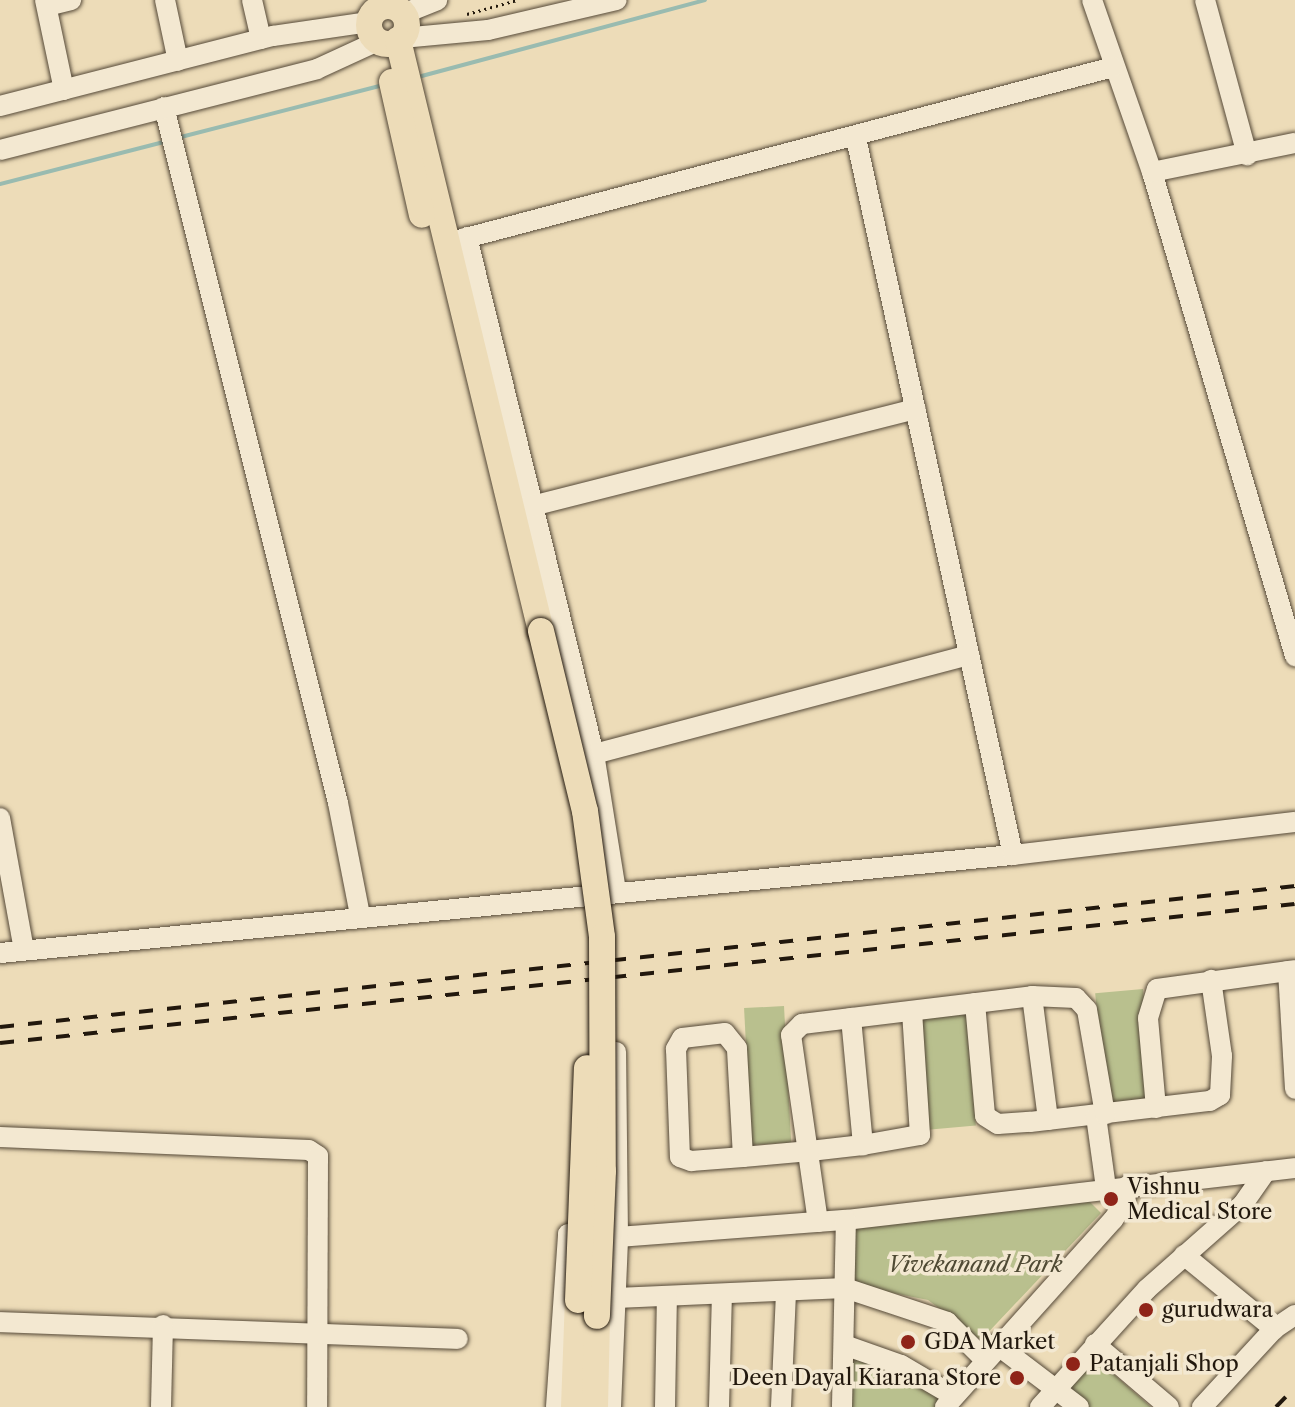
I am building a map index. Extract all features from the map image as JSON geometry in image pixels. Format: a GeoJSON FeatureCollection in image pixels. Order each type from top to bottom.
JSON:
{"type":"FeatureCollection","features":[{"type":"Feature","properties":{"kind":"main road"},"geometry":{"type":"LineString","coordinates":[[387,22],[457,240],[522,508],[533,630]]}},
{"type":"Feature","properties":{"kind":"main road"},"geometry":{"type":"LineString","coordinates":[[387,22],[409,165],[533,630],[573,825],[587,936],[588,1308],[595,1407]]}},
{"type":"Feature","properties":{"kind":"main road"},"geometry":{"type":"LineString","coordinates":[[574,1407],[588,1308]]}},
{"type":"Feature","properties":{"kind":"street"},"geometry":{"type":"LineString","coordinates":[[64,90],[46,3],[71,0]]}},
{"type":"Feature","properties":{"kind":"street"},"geometry":{"type":"LineString","coordinates":[[165,0],[178,61]]}},
{"type":"Feature","properties":{"kind":"street"},"geometry":{"type":"LineString","coordinates":[[252,0],[261,39]]}},
{"type":"Feature","properties":{"kind":"street"},"geometry":{"type":"LineString","coordinates":[[0,150],[317,69],[387,22],[437,0]]}},
{"type":"Feature","properties":{"kind":"street"},"geometry":{"type":"LineString","coordinates":[[0,106],[334,23],[387,22],[477,32],[617,0]]}},
{"type":"Feature","properties":{"kind":"street"},"geometry":{"type":"LineString","coordinates":[[1092,0],[1152,172],[1288,599],[1295,656]]}},
{"type":"Feature","properties":{"kind":"street"},"geometry":{"type":"LineString","coordinates":[[1205,0],[1247,155]]}},
{"type":"Feature","properties":{"kind":"street"},"geometry":{"type":"LineString","coordinates":[[457,240],[856,138],[1113,67]]}},
{"type":"Feature","properties":{"kind":"street"},"geometry":{"type":"LineString","coordinates":[[164,107],[175,141],[338,803],[360,915]]}},
{"type":"Feature","properties":{"kind":"street"},"geometry":{"type":"LineString","coordinates":[[856,138],[1013,855]]}},
{"type":"Feature","properties":{"kind":"street"},"geometry":{"type":"LineString","coordinates":[[1152,172],[1295,143]]}},
{"type":"Feature","properties":{"kind":"street"},"geometry":{"type":"LineString","coordinates":[[616,891],[594,754],[522,508],[916,409]]}},
{"type":"Feature","properties":{"kind":"street"},"geometry":{"type":"LineString","coordinates":[[594,754],[969,655]]}},
{"type":"Feature","properties":{"kind":"street"},"geometry":{"type":"LineString","coordinates":[[0,818],[24,950]]}},
{"type":"Feature","properties":{"kind":"street"},"geometry":{"type":"LineString","coordinates":[[0,953],[360,915],[1013,855],[1295,822]]}},
{"type":"Feature","properties":{"kind":"street"},"geometry":{"type":"LineString","coordinates":[[1156,1108],[1148,1018],[1152,994],[1157,989],[1211,980],[1292,970],[1295,1089]]}},
{"type":"Feature","properties":{"kind":"street"},"geometry":{"type":"LineString","coordinates":[[975,1003],[985,1116],[998,1124],[1100,1115],[1210,1101],[1220,1095],[1222,1056],[1211,980]]}},
{"type":"Feature","properties":{"kind":"street"},"geometry":{"type":"LineString","coordinates":[[1032,996],[1048,1120]]}},
{"type":"Feature","properties":{"kind":"street"},"geometry":{"type":"LineString","coordinates":[[818,1222],[791,1035],[802,1024],[1032,996],[1083,1002],[1100,1115],[1117,1187],[1125,1202],[1113,1220],[990,1352],[949,1402],[901,1365],[847,1346]]}},
{"type":"Feature","properties":{"kind":"street"},"geometry":{"type":"LineString","coordinates":[[743,1157],[737,1048],[725,1033],[682,1038],[676,1049],[680,1157],[743,1157],[863,1145],[920,1135],[912,1011]]}},
{"type":"Feature","properties":{"kind":"street"},"geometry":{"type":"LineString","coordinates":[[851,1018],[863,1145]]}},
{"type":"Feature","properties":{"kind":"street"},"geometry":{"type":"LineString","coordinates":[[611,1407],[618,1237],[616,1052]]}},
{"type":"Feature","properties":{"kind":"street"},"geometry":{"type":"LineString","coordinates":[[0,1137],[314,1152],[320,1161],[317,1407]]}},
{"type":"Feature","properties":{"kind":"street"},"geometry":{"type":"LineString","coordinates":[[556,1407],[564,1239],[568,1234],[618,1237],[846,1220],[1295,1168]]}},
{"type":"Feature","properties":{"kind":"street"},"geometry":{"type":"LineString","coordinates":[[1040,1407],[1095,1344],[1184,1255],[1243,1204],[1266,1171]]}},
{"type":"Feature","properties":{"kind":"street"},"geometry":{"type":"LineString","coordinates":[[842,1407],[847,1346],[846,1220]]}},
{"type":"Feature","properties":{"kind":"street"},"geometry":{"type":"LineString","coordinates":[[1184,1255],[1274,1329]]}},
{"type":"Feature","properties":{"kind":"street"},"geometry":{"type":"LineString","coordinates":[[616,1298],[786,1293],[845,1288],[947,1322],[990,1352],[1056,1388],[1079,1407]]}},
{"type":"Feature","properties":{"kind":"street"},"geometry":{"type":"LineString","coordinates":[[781,1407],[786,1293]]}},
{"type":"Feature","properties":{"kind":"street"},"geometry":{"type":"LineString","coordinates":[[719,1407],[722,1295]]}},
{"type":"Feature","properties":{"kind":"street"},"geometry":{"type":"LineString","coordinates":[[665,1407],[667,1296]]}},
{"type":"Feature","properties":{"kind":"street"},"geometry":{"type":"LineString","coordinates":[[1202,1407],[1274,1329],[1295,1315]]}},
{"type":"Feature","properties":{"kind":"street"},"geometry":{"type":"LineString","coordinates":[[0,1322],[163,1325],[458,1339]]}},
{"type":"Feature","properties":{"kind":"street"},"geometry":{"type":"LineString","coordinates":[[161,1407],[163,1325]]}},
{"type":"Feature","properties":{"kind":"street"},"geometry":{"type":"LineString","coordinates":[[1095,1344],[1169,1407]]}},
{"type":"Feature","properties":{"kind":"green space"},"geometry":{"type":"Polygon","coordinates":[[[1143,989],[1153,1101],[1105,1105],[1095,993],[1143,989]]]}},
{"type":"Feature","properties":{"kind":"green space"},"geometry":{"type":"Polygon","coordinates":[[[784,1006],[791,1143],[751,1145],[744,1008],[784,1006]]]}},
{"type":"Feature","properties":{"kind":"green space"},"geometry":{"type":"Polygon","coordinates":[[[966,1013],[976,1126],[928,1130],[918,1017],[966,1013]]]}},
{"type":"Feature","properties":{"kind":"green space","name":"Vivekanand Park"},"geometry":{"type":"Polygon","coordinates":[[[1085,1197],[1101,1213],[981,1340],[928,1300],[853,1285],[850,1224],[1085,1197]]]}},
{"type":"Feature","properties":{"kind":"green space"},"geometry":{"type":"Polygon","coordinates":[[[847,1346],[954,1396],[945,1407],[845,1407],[847,1346]]]}},
{"type":"Feature","properties":{"kind":"green space"},"geometry":{"type":"Polygon","coordinates":[[[1094,1357],[1151,1407],[1088,1407],[1067,1389],[1094,1357]]]}},
{"type":"Feature","properties":{"kind":"waterway"},"geometry":{"type":"LineString","coordinates":[[418,77],[705,0]]}},
{"type":"Feature","properties":{"kind":"waterway"},"geometry":{"type":"LineString","coordinates":[[177,138],[383,85]]}},
{"type":"Feature","properties":{"kind":"waterway"},"geometry":{"type":"LineString","coordinates":[[0,184],[164,142]]}},
{"type":"Feature","properties":{"kind":"railway"},"geometry":{"type":"LineString","coordinates":[[0,1027],[1295,886]]}},
{"type":"Feature","properties":{"kind":"railway"},"geometry":{"type":"LineString","coordinates":[[0,1043],[1295,904]]}},
{"type":"Feature","properties":{"kind":"railway"},"geometry":{"type":"LineString","coordinates":[[1276,1407],[1295,1387]]}},
{"type":"Feature","properties":{"kind":"place","name":"Vishnu Medical Store"},"geometry":{"type":"Point","coordinates":[1111,1199]}},
{"type":"Feature","properties":{"kind":"place","name":"gurudwara"},"geometry":{"type":"Point","coordinates":[1146,1310]}},
{"type":"Feature","properties":{"kind":"place","name":"GDA Market"},"geometry":{"type":"Point","coordinates":[908,1342]}},
{"type":"Feature","properties":{"kind":"place","name":"Patanjali Shop"},"geometry":{"type":"Point","coordinates":[1073,1364]}},
{"type":"Feature","properties":{"kind":"place","name":"Deen Dayal Kiarana Store"},"geometry":{"type":"Point","coordinates":[1017,1378]}}]}
